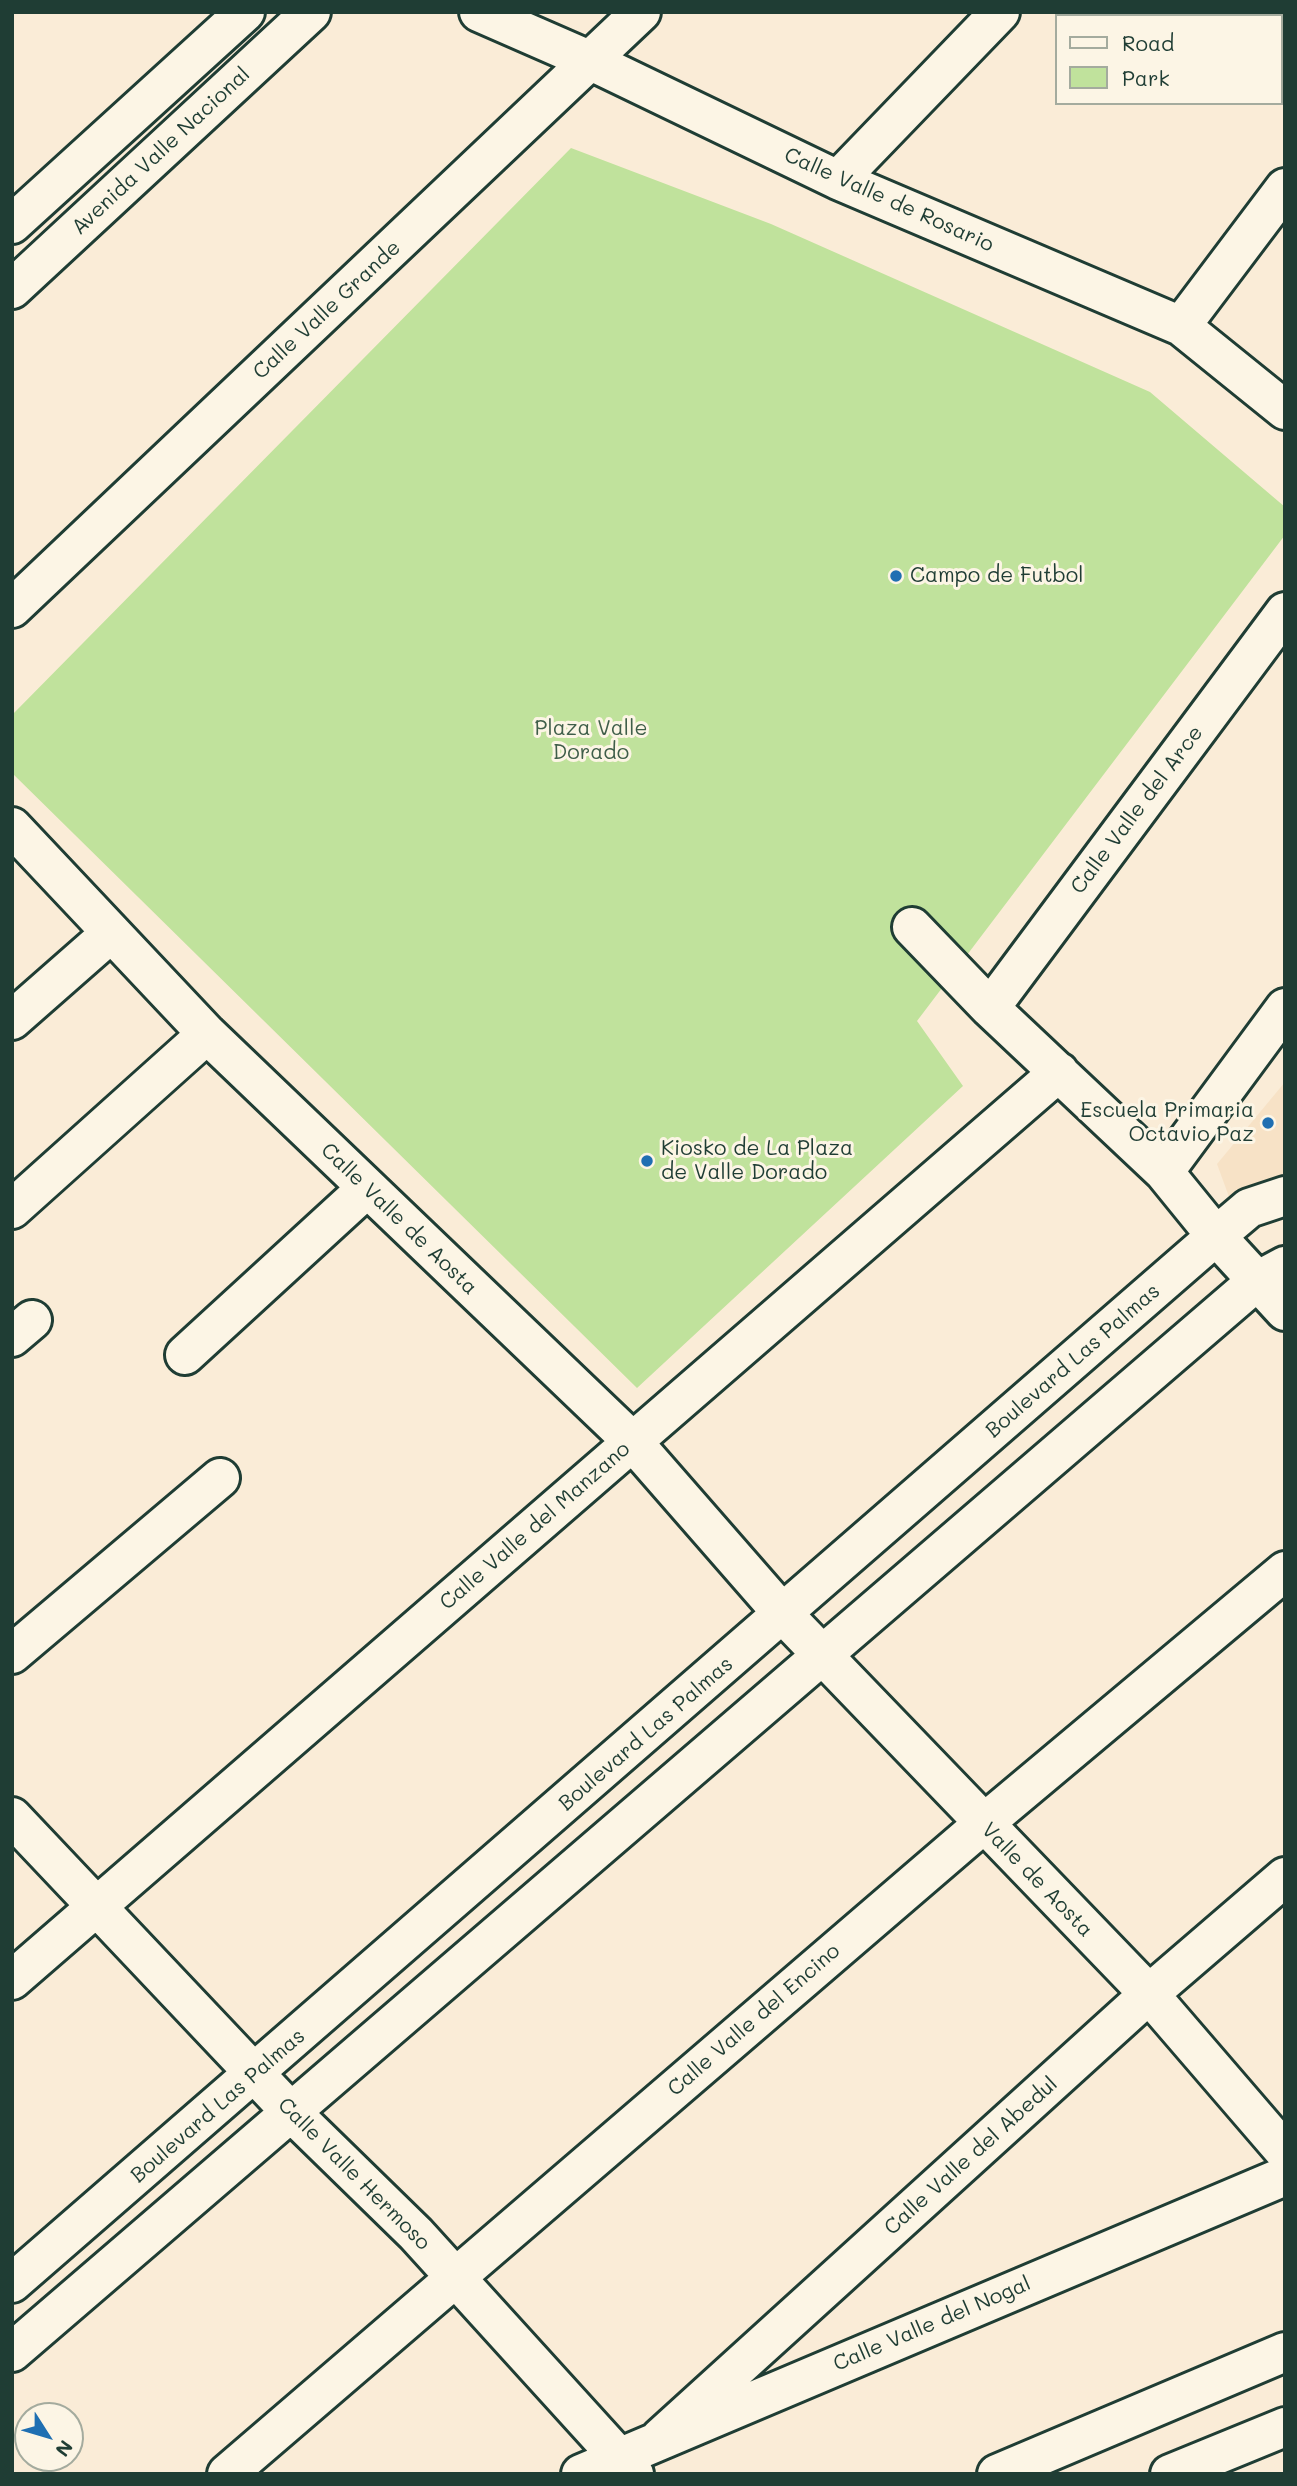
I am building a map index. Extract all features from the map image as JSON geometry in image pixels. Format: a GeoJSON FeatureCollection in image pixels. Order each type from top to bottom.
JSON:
{"type":"FeatureCollection","features":[{"type":"Feature","properties":{"kind":"street"},"geometry":{"type":"LineString","coordinates":[[12,224],[245,12]]}},
{"type":"Feature","properties":{"kind":"street","name":"Avenida Valle Nacional"},"geometry":{"type":"LineString","coordinates":[[12,289],[311,12]]}},
{"type":"Feature","properties":{"kind":"street","name":"Calle Valle de Rosario"},"geometry":{"type":"LineString","coordinates":[[479,12],[591,61],[838,180],[1181,326],[1285,410]]}},
{"type":"Feature","properties":{"kind":"street","name":"Calle Valle Grande"},"geometry":{"type":"LineString","coordinates":[[12,608],[641,12]]}},
{"type":"Feature","properties":{"kind":"street"},"geometry":{"type":"LineString","coordinates":[[838,180],[1000,12]]}},
{"type":"Feature","properties":{"kind":"street"},"geometry":{"type":"LineString","coordinates":[[1181,326],[1285,188]]}},
{"type":"Feature","properties":{"kind":"street","name":"Calle Valle del Arce"},"geometry":{"type":"LineString","coordinates":[[990,1008],[1285,611]]}},
{"type":"Feature","properties":{"kind":"street","name":"Calle Valle de Aosta"},"geometry":{"type":"LineString","coordinates":[[12,827],[207,1034],[632,1441],[783,1614]]}},
{"type":"Feature","properties":{"kind":"street"},"geometry":{"type":"LineString","coordinates":[[912,927],[990,1008],[1164,1172],[1216,1236],[1271,1273],[1285,1311]]}},
{"type":"Feature","properties":{"kind":"street"},"geometry":{"type":"LineString","coordinates":[[12,1020],[110,933]]}},
{"type":"Feature","properties":{"kind":"street"},"geometry":{"type":"LineString","coordinates":[[1164,1172],[1285,1008]]}},
{"type":"Feature","properties":{"kind":"street"},"geometry":{"type":"LineString","coordinates":[[12,1209],[207,1034]]}},
{"type":"Feature","properties":{"kind":"street","name":"Calle Valle del Manzano"},"geometry":{"type":"LineString","coordinates":[[12,1980],[1059,1072]]}},
{"type":"Feature","properties":{"kind":"street"},"geometry":{"type":"LineString","coordinates":[[185,1355],[366,1189]]}},
{"type":"Feature","properties":{"kind":"street","name":"Boulevard Las Palmas"},"geometry":{"type":"LineString","coordinates":[[12,2283],[257,2073],[1216,1236],[1249,1208],[1285,1196]]}},
{"type":"Feature","properties":{"kind":"street"},"geometry":{"type":"LineString","coordinates":[[12,2352],[1271,1273]]}},
{"type":"Feature","properties":{"kind":"street"},"geometry":{"type":"LineString","coordinates":[[12,1654],[220,1478]]}},
{"type":"Feature","properties":{"kind":"street","name":"Calle Valle del Encino"},"geometry":{"type":"LineString","coordinates":[[227,2474],[982,1825],[1285,1571]]}},
{"type":"Feature","properties":{"kind":"street","name":"Valle de Aosta"},"geometry":{"type":"LineString","coordinates":[[783,1614],[824,1654],[982,1825],[1149,1994],[1285,2152]]}},
{"type":"Feature","properties":{"kind":"street","name":"Calle Valle Hermoso"},"geometry":{"type":"LineString","coordinates":[[12,1817],[257,2073],[290,2111],[455,2277],[627,2465]]}},
{"type":"Feature","properties":{"kind":"street","name":"Calle Valle del Abedul"},"geometry":{"type":"LineString","coordinates":[[660,2438],[1149,1994],[1285,1877]]}},
{"type":"Feature","properties":{"kind":"street","name":"Calle Valle del Nogal"},"geometry":{"type":"LineString","coordinates":[[581,2474],[627,2465],[660,2438],[1285,2176]]}},
{"type":"Feature","properties":{"kind":"street"},"geometry":{"type":"LineString","coordinates":[[997,2474],[1285,2352]]}},
{"type":"Feature","properties":{"kind":"street"},"geometry":{"type":"LineString","coordinates":[[1170,2474],[1285,2427]]}},
{"type":"Feature","properties":{"kind":"shaded area","name":"Escuela Primaria Octavio Paz"},"geometry":{"type":"Polygon","coordinates":[[[1285,1082],[1285,1189],[1232,1205],[1217,1164],[1285,1082]]]}},
{"type":"Feature","properties":{"kind":"green space","name":"Plaza Valle Dorado"},"geometry":{"type":"Polygon","coordinates":[[[571,148],[771,224],[1150,392],[1285,507],[1285,535],[917,1021],[963,1086],[637,1388],[12,773],[12,715],[571,148]]]}},
{"type":"Feature","properties":{"kind":"place","name":"Campo de Futbol"},"geometry":{"type":"Point","coordinates":[896,576]}},
{"type":"Feature","properties":{"kind":"place","name":"Escuela Primaria Octavio Paz"},"geometry":{"type":"Point","coordinates":[1268,1123]}},
{"type":"Feature","properties":{"kind":"place","name":"Kiosko de La Plaza de Valle Dorado"},"geometry":{"type":"Point","coordinates":[647,1161]}}]}
